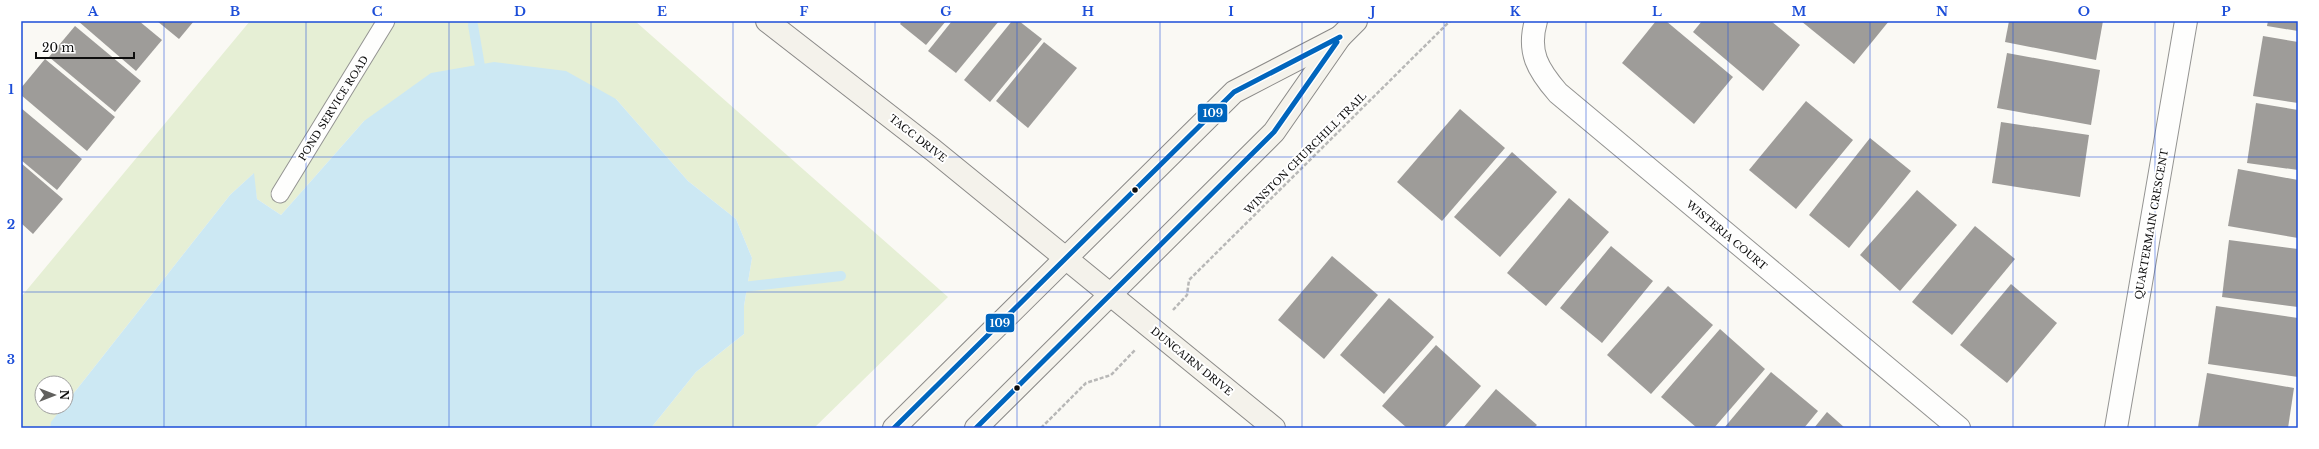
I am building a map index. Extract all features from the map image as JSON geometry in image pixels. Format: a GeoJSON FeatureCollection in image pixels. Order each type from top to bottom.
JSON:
{"type":"FeatureCollection","features":[{"type":"Feature","properties":{"kind":"main road","name":"TACC DRIVE"},"geometry":{"type":"LineString","coordinates":[[767,21],[933,150],[1110,295]]}},
{"type":"Feature","properties":{"kind":"main road"},"geometry":{"type":"LineString","coordinates":[[976,428],[1274,132],[1340,37],[1356,21]]}},
{"type":"Feature","properties":{"kind":"main road"},"geometry":{"type":"LineString","coordinates":[[894,428],[1234,92],[1340,37]]}},
{"type":"Feature","properties":{"kind":"main road","name":"DUNCAIRN DRIVE"},"geometry":{"type":"LineString","coordinates":[[1110,295],[1274,428]]}},
{"type":"Feature","properties":{"kind":"street","name":"WISTERIA COURT"},"geometry":{"type":"LineString","coordinates":[[1536,21],[1531,37],[1534,58],[1542,75],[1558,93],[1959,428]]}},
{"type":"Feature","properties":{"kind":"street","name":"QUARTERMAIN CRESCENT"},"geometry":{"type":"LineString","coordinates":[[2116,428],[2186,21]]}},
{"type":"Feature","properties":{"kind":"lane","name":"POND SERVICE ROAD"},"geometry":{"type":"LineString","coordinates":[[280,194],[386,21]]}},
{"type":"Feature","properties":{"kind":"path","name":"WINSTON CHURCHILL TRAIL"},"geometry":{"type":"LineString","coordinates":[[1182,302],[1187,295],[1189,280],[1450,21]]}},
{"type":"Feature","properties":{"kind":"path"},"geometry":{"type":"LineString","coordinates":[[1041,428],[1086,383],[1111,375]]}},
{"type":"Feature","properties":{"kind":"green space"},"geometry":{"type":"Polygon","coordinates":[[[250,21],[635,21],[948,297],[814,428],[651,428],[696,372],[744,334],[744,306],[752,258],[736,219],[688,181],[616,99],[364,121],[281,215],[257,199],[253,174],[230,195],[74,393],[74,375],[34,375],[34,415],[57,415],[50,428],[21,428],[21,297],[250,21]]]}},
{"type":"Feature","properties":{"kind":"water"},"geometry":{"type":"Polygon","coordinates":[[[494,62],[566,71],[616,99],[688,181],[736,219],[752,258],[744,306],[744,334],[696,372],[651,428],[50,428],[51,422],[57,415],[74,415],[74,393],[230,195],[254,173],[257,199],[281,215],[364,121],[431,73],[494,62]]]}},
{"type":"Feature","properties":{"kind":"building"},"geometry":{"type":"Polygon","coordinates":[[[78,21],[139,21],[162,40],[136,71],[78,21]]]}},
{"type":"Feature","properties":{"kind":"building"},"geometry":{"type":"Polygon","coordinates":[[[157,21],[194,21],[179,39],[157,21]]]}},
{"type":"Feature","properties":{"kind":"building"},"geometry":{"type":"Polygon","coordinates":[[[902,21],[946,21],[926,45],[900,24],[902,21]]]}},
{"type":"Feature","properties":{"kind":"building"},"geometry":{"type":"Polygon","coordinates":[[[952,21],[999,21],[956,73],[928,51],[952,21]]]}},
{"type":"Feature","properties":{"kind":"building"},"geometry":{"type":"Polygon","coordinates":[[[1012,21],[1019,21],[1042,39],[990,102],[964,80],[1012,21]]]}},
{"type":"Feature","properties":{"kind":"building"},"geometry":{"type":"Polygon","coordinates":[[[1656,21],[1666,21],[1733,77],[1694,124],[1622,63],[1656,21]]]}},
{"type":"Feature","properties":{"kind":"building"},"geometry":{"type":"Polygon","coordinates":[[[1702,21],[1771,21],[1800,45],[1763,91],[1693,32],[1702,21]]]}},
{"type":"Feature","properties":{"kind":"building"},"geometry":{"type":"Polygon","coordinates":[[[1801,21],[1889,21],[1854,64],[1801,21]]]}},
{"type":"Feature","properties":{"kind":"building"},"geometry":{"type":"Polygon","coordinates":[[[2009,21],[2103,21],[2096,60],[2005,42],[2009,21]]]}},
{"type":"Feature","properties":{"kind":"building"},"geometry":{"type":"Polygon","coordinates":[[[2268,21],[2298,21],[2298,31],[2267,26],[2268,21]]]}},
{"type":"Feature","properties":{"kind":"building"},"geometry":{"type":"Polygon","coordinates":[[[75,26],[141,81],[115,112],[49,57],[75,26]]]}},
{"type":"Feature","properties":{"kind":"building"},"geometry":{"type":"Polygon","coordinates":[[[2263,36],[2298,42],[2298,103],[2253,96],[2263,36]]]}},
{"type":"Feature","properties":{"kind":"building"},"geometry":{"type":"Polygon","coordinates":[[[1044,42],[1077,68],[1028,128],[996,101],[1044,42]]]}},
{"type":"Feature","properties":{"kind":"building"},"geometry":{"type":"Polygon","coordinates":[[[2007,53],[2100,70],[2091,125],[1997,108],[2007,53]]]}},
{"type":"Feature","properties":{"kind":"building"},"geometry":{"type":"Polygon","coordinates":[[[45,59],[115,117],[87,151],[21,95],[21,88],[45,59]]]}},
{"type":"Feature","properties":{"kind":"building"},"geometry":{"type":"Polygon","coordinates":[[[1806,101],[1853,140],[1796,209],[1749,170],[1806,101]]]}},
{"type":"Feature","properties":{"kind":"building"},"geometry":{"type":"Polygon","coordinates":[[[2256,103],[2298,110],[2298,170],[2247,163],[2256,103]]]}},
{"type":"Feature","properties":{"kind":"building"},"geometry":{"type":"Polygon","coordinates":[[[21,108],[82,159],[57,190],[21,160],[21,108]]]}},
{"type":"Feature","properties":{"kind":"building"},"geometry":{"type":"Polygon","coordinates":[[[1460,109],[1505,148],[1442,221],[1397,182],[1460,109]]]}},
{"type":"Feature","properties":{"kind":"building"},"geometry":{"type":"Polygon","coordinates":[[[2001,122],[2089,135],[2080,197],[1992,183],[2001,122]]]}},
{"type":"Feature","properties":{"kind":"building"},"geometry":{"type":"Polygon","coordinates":[[[1870,138],[1911,171],[1849,248],[1809,215],[1870,138]]]}},
{"type":"Feature","properties":{"kind":"building"},"geometry":{"type":"Polygon","coordinates":[[[1512,152],[1557,192],[1500,257],[1454,217],[1512,152]]]}},
{"type":"Feature","properties":{"kind":"building"},"geometry":{"type":"Polygon","coordinates":[[[21,163],[63,199],[33,234],[21,223],[21,163]]]}},
{"type":"Feature","properties":{"kind":"building"},"geometry":{"type":"Polygon","coordinates":[[[2238,169],[2298,180],[2298,238],[2228,226],[2238,169]]]}},
{"type":"Feature","properties":{"kind":"building"},"geometry":{"type":"Polygon","coordinates":[[[1917,190],[1957,225],[1900,291],[1860,255],[1917,190]]]}},
{"type":"Feature","properties":{"kind":"building"},"geometry":{"type":"Polygon","coordinates":[[[1569,198],[1609,232],[1546,306],[1507,273],[1569,198]]]}},
{"type":"Feature","properties":{"kind":"building"},"geometry":{"type":"Polygon","coordinates":[[[1975,226],[2015,259],[1952,335],[1912,302],[1975,226]]]}},
{"type":"Feature","properties":{"kind":"building"},"geometry":{"type":"Polygon","coordinates":[[[2229,240],[2298,249],[2298,307],[2222,297],[2229,240]]]}},
{"type":"Feature","properties":{"kind":"building"},"geometry":{"type":"Polygon","coordinates":[[[1611,246],[1653,281],[1602,343],[1560,308],[1611,246]]]}},
{"type":"Feature","properties":{"kind":"building"},"geometry":{"type":"Polygon","coordinates":[[[1332,256],[1378,295],[1324,359],[1278,320],[1332,256]]]}},
{"type":"Feature","properties":{"kind":"building"},"geometry":{"type":"Polygon","coordinates":[[[2011,284],[2057,323],[2007,383],[1960,345],[2011,284]]]}},
{"type":"Feature","properties":{"kind":"building"},"geometry":{"type":"Polygon","coordinates":[[[1668,286],[1713,325],[1651,394],[1607,355],[1668,286]]]}},
{"type":"Feature","properties":{"kind":"building"},"geometry":{"type":"Polygon","coordinates":[[[1389,298],[1434,337],[1384,394],[1340,355],[1389,298]]]}},
{"type":"Feature","properties":{"kind":"building"},"geometry":{"type":"Polygon","coordinates":[[[2216,306],[2298,318],[2298,377],[2208,364],[2216,306]]]}},
{"type":"Feature","properties":{"kind":"building"},"geometry":{"type":"Polygon","coordinates":[[[1720,329],[1765,369],[1714,428],[1697,428],[1661,397],[1720,329]]]}},
{"type":"Feature","properties":{"kind":"building"},"geometry":{"type":"Polygon","coordinates":[[[1436,345],[1481,386],[1444,428],[1407,428],[1382,406],[1436,345]]]}},
{"type":"Feature","properties":{"kind":"building"},"geometry":{"type":"Polygon","coordinates":[[[1771,372],[1818,411],[1804,428],[1724,428],[1771,372]]]}},
{"type":"Feature","properties":{"kind":"building"},"geometry":{"type":"Polygon","coordinates":[[[2207,373],[2294,388],[2288,428],[2198,427],[2207,373]]]}},
{"type":"Feature","properties":{"kind":"building"},"geometry":{"type":"Polygon","coordinates":[[[1496,389],[1537,425],[1534,428],[1463,428],[1496,389]]]}},
{"type":"Feature","properties":{"kind":"building"},"geometry":{"type":"Polygon","coordinates":[[[1827,412],[1845,428],[1814,428],[1827,412]]]}},
{"type":"Feature","properties":{"kind":"waterway"},"geometry":{"type":"LineString","coordinates":[[473,25],[482,78]]}},
{"type":"Feature","properties":{"kind":"waterway"},"geometry":{"type":"LineString","coordinates":[[734,288],[841,276]]}},
{"type":"Feature","properties":{"kind":"transit line","name":"109"},"geometry":{"type":"LineString","coordinates":[[894,428],[1234,92],[1340,37]]}},
{"type":"Feature","properties":{"kind":"transit line","name":"109"},"geometry":{"type":"LineString","coordinates":[[976,428],[1274,132],[1337,42]]}}]}
